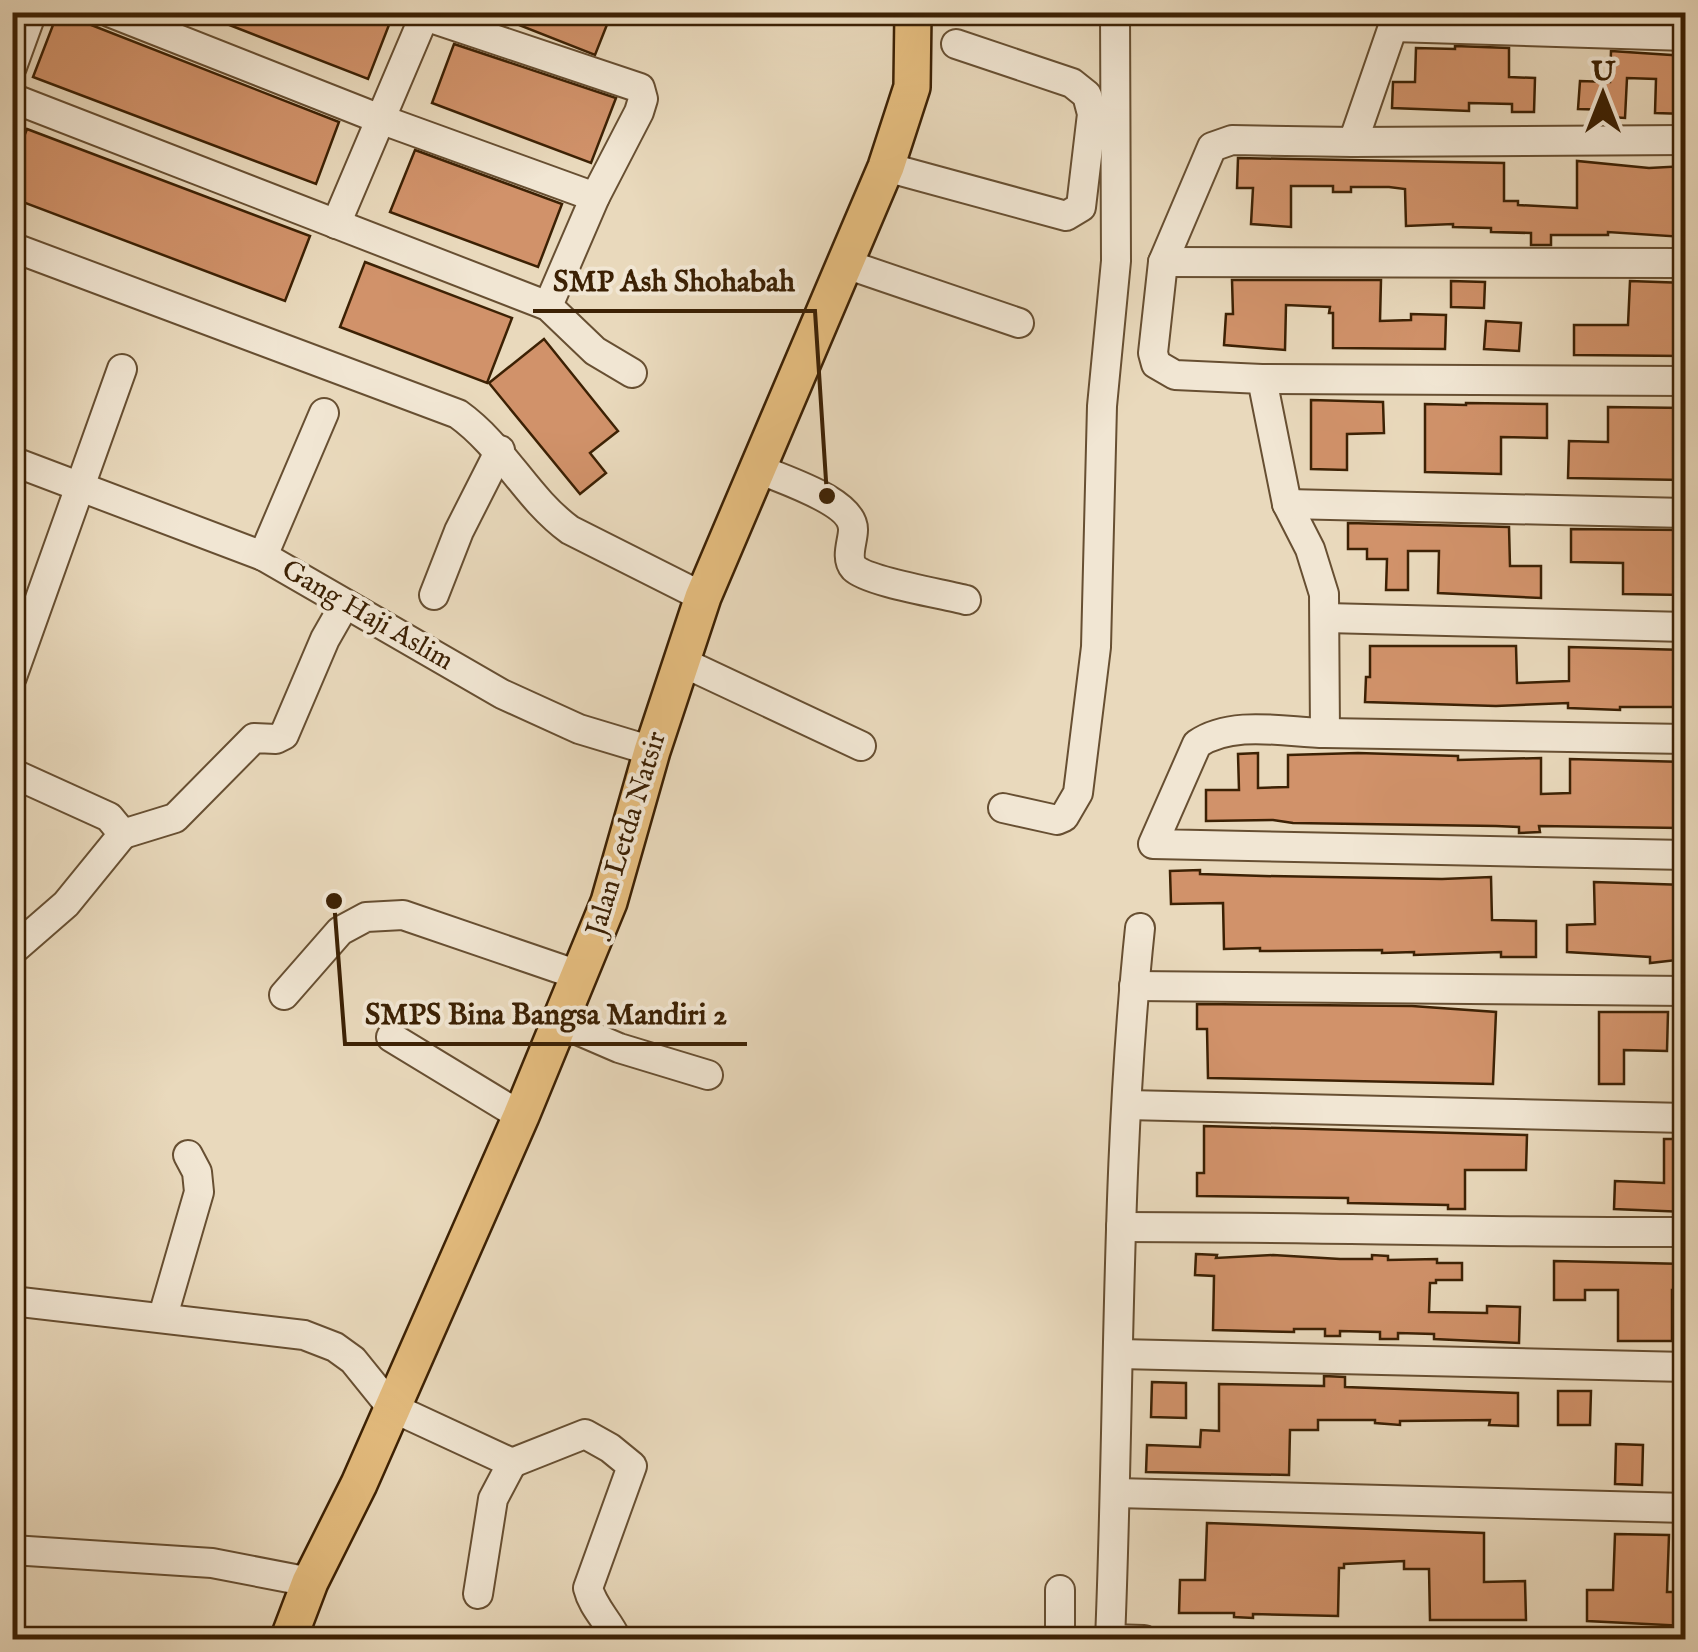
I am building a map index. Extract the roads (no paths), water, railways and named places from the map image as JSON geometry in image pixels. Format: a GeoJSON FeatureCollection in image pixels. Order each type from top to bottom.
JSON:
{"type":"FeatureCollection","features":[{"type":"Feature","properties":{"kind":"main road","name":"Jalan Letda Natsir"},"geometry":{"type":"LineString","coordinates":[[288,1640],[310,1582],[360,1484],[581,976],[609,902],[680,660],[703,597],[886,167],[912,87],[913,12]]}},
{"type":"Feature","properties":{"kind":"street"},"geometry":{"type":"LineString","coordinates":[[12,67],[32,12]]}},
{"type":"Feature","properties":{"kind":"street"},"geometry":{"type":"LineString","coordinates":[[109,12],[380,119],[595,197]]}},
{"type":"Feature","properties":{"kind":"street"},"geometry":{"type":"LineString","coordinates":[[1004,808],[1057,820],[1071,808],[1080,781],[1096,647],[1101,423],[1116,261],[1115,12]]}},
{"type":"Feature","properties":{"kind":"street"},"geometry":{"type":"LineString","coordinates":[[336,224],[421,14],[632,82],[640,88],[643,99],[640,112],[595,197],[548,306]]}},
{"type":"Feature","properties":{"kind":"street"},"geometry":{"type":"LineString","coordinates":[[1353,142],[1396,20],[1686,36]]}},
{"type":"Feature","properties":{"kind":"street"},"geometry":{"type":"LineString","coordinates":[[886,167],[1066,216],[1082,207],[1092,114],[1087,96],[1072,83],[956,44]]}},
{"type":"Feature","properties":{"kind":"street"},"geometry":{"type":"LineString","coordinates":[[12,98],[548,306],[595,352],[632,373]]}},
{"type":"Feature","properties":{"kind":"street"},"geometry":{"type":"LineString","coordinates":[[1686,140],[1232,140],[1212,147],[1163,262],[1153,353],[1156,364],[1175,375],[1686,382]]}},
{"type":"Feature","properties":{"kind":"street"},"geometry":{"type":"LineString","coordinates":[[12,247],[458,414],[500,450],[553,518],[703,597]]}},
{"type":"Feature","properties":{"kind":"street"},"geometry":{"type":"LineString","coordinates":[[1163,262],[1686,263]]}},
{"type":"Feature","properties":{"kind":"street"},"geometry":{"type":"LineString","coordinates":[[846,264],[1018,323]]}},
{"type":"Feature","properties":{"kind":"street"},"geometry":{"type":"LineString","coordinates":[[12,676],[122,369]]}},
{"type":"Feature","properties":{"kind":"street"},"geometry":{"type":"LineString","coordinates":[[1262,379],[1287,504],[1310,549],[1324,594],[1325,733]]}},
{"type":"Feature","properties":{"kind":"street"},"geometry":{"type":"LineString","coordinates":[[263,556],[324,413]]}},
{"type":"Feature","properties":{"kind":"street"},"geometry":{"type":"LineString","coordinates":[[434,595],[459,531],[500,450]]}},
{"type":"Feature","properties":{"kind":"street","name":"Gang Haji Aslim"},"geometry":{"type":"LineString","coordinates":[[12,462],[263,556],[502,694],[579,729],[652,751]]}},
{"type":"Feature","properties":{"kind":"street"},"geometry":{"type":"LineString","coordinates":[[759,469],[842,507],[852,522],[849,558],[854,568],[872,577],[966,600]]}},
{"type":"Feature","properties":{"kind":"street"},"geometry":{"type":"LineString","coordinates":[[1287,504],[1686,513]]}},
{"type":"Feature","properties":{"kind":"street"},"geometry":{"type":"LineString","coordinates":[[12,951],[66,904],[122,834],[176,818],[254,738],[284,736],[325,639],[346,604]]}},
{"type":"Feature","properties":{"kind":"street"},"geometry":{"type":"LineString","coordinates":[[1326,618],[1686,627]]}},
{"type":"Feature","properties":{"kind":"street"},"geometry":{"type":"LineString","coordinates":[[680,660],[861,746]]}},
{"type":"Feature","properties":{"kind":"street"},"geometry":{"type":"LineString","coordinates":[[1686,739],[1236,730],[1212,733],[1197,744],[1152,844],[1686,855]]}},
{"type":"Feature","properties":{"kind":"street"},"geometry":{"type":"LineString","coordinates":[[12,773],[108,817],[122,834]]}},
{"type":"Feature","properties":{"kind":"street"},"geometry":{"type":"LineString","coordinates":[[284,995],[340,930],[366,918],[402,915],[581,976]]}},
{"type":"Feature","properties":{"kind":"street"},"geometry":{"type":"LineString","coordinates":[[1140,928],[1121,1226],[1110,1639],[1144,1640]]}},
{"type":"Feature","properties":{"kind":"street"},"geometry":{"type":"LineString","coordinates":[[1134,986],[1686,991]]}},
{"type":"Feature","properties":{"kind":"street"},"geometry":{"type":"LineString","coordinates":[[562,1023],[619,1048],[708,1075]]}},
{"type":"Feature","properties":{"kind":"street"},"geometry":{"type":"LineString","coordinates":[[390,1037],[521,1116]]}},
{"type":"Feature","properties":{"kind":"street"},"geometry":{"type":"LineString","coordinates":[[1127,1105],[1686,1118]]}},
{"type":"Feature","properties":{"kind":"street"},"geometry":{"type":"LineString","coordinates":[[163,1316],[199,1192],[197,1172],[188,1155]]}},
{"type":"Feature","properties":{"kind":"street"},"geometry":{"type":"LineString","coordinates":[[1121,1226],[1686,1232]]}},
{"type":"Feature","properties":{"kind":"street"},"geometry":{"type":"LineString","coordinates":[[12,1301],[304,1335],[335,1346],[353,1360],[390,1408],[512,1463]]}},
{"type":"Feature","properties":{"kind":"street"},"geometry":{"type":"LineString","coordinates":[[1119,1354],[1686,1368]]}},
{"type":"Feature","properties":{"kind":"street"},"geometry":{"type":"LineString","coordinates":[[478,1594],[493,1500],[512,1463],[585,1434],[632,1466],[588,1588],[592,1604],[606,1617],[618,1640]]}},
{"type":"Feature","properties":{"kind":"street"},"geometry":{"type":"LineString","coordinates":[[1116,1493],[1686,1508]]}},
{"type":"Feature","properties":{"kind":"street"},"geometry":{"type":"LineString","coordinates":[[12,1550],[212,1563],[310,1582]]}},
{"type":"Feature","properties":{"kind":"street"},"geometry":{"type":"LineString","coordinates":[[1060,1590],[1060,1640]]}},
{"type":"Feature","properties":{"kind":"place","name":"SMP Ash Shohabah"},"geometry":{"type":"Point","coordinates":[827,496]}},
{"type":"Feature","properties":{"kind":"place","name":"SMPS Bina Bangsa Mandiri 2"},"geometry":{"type":"Point","coordinates":[334,901]}}]}
